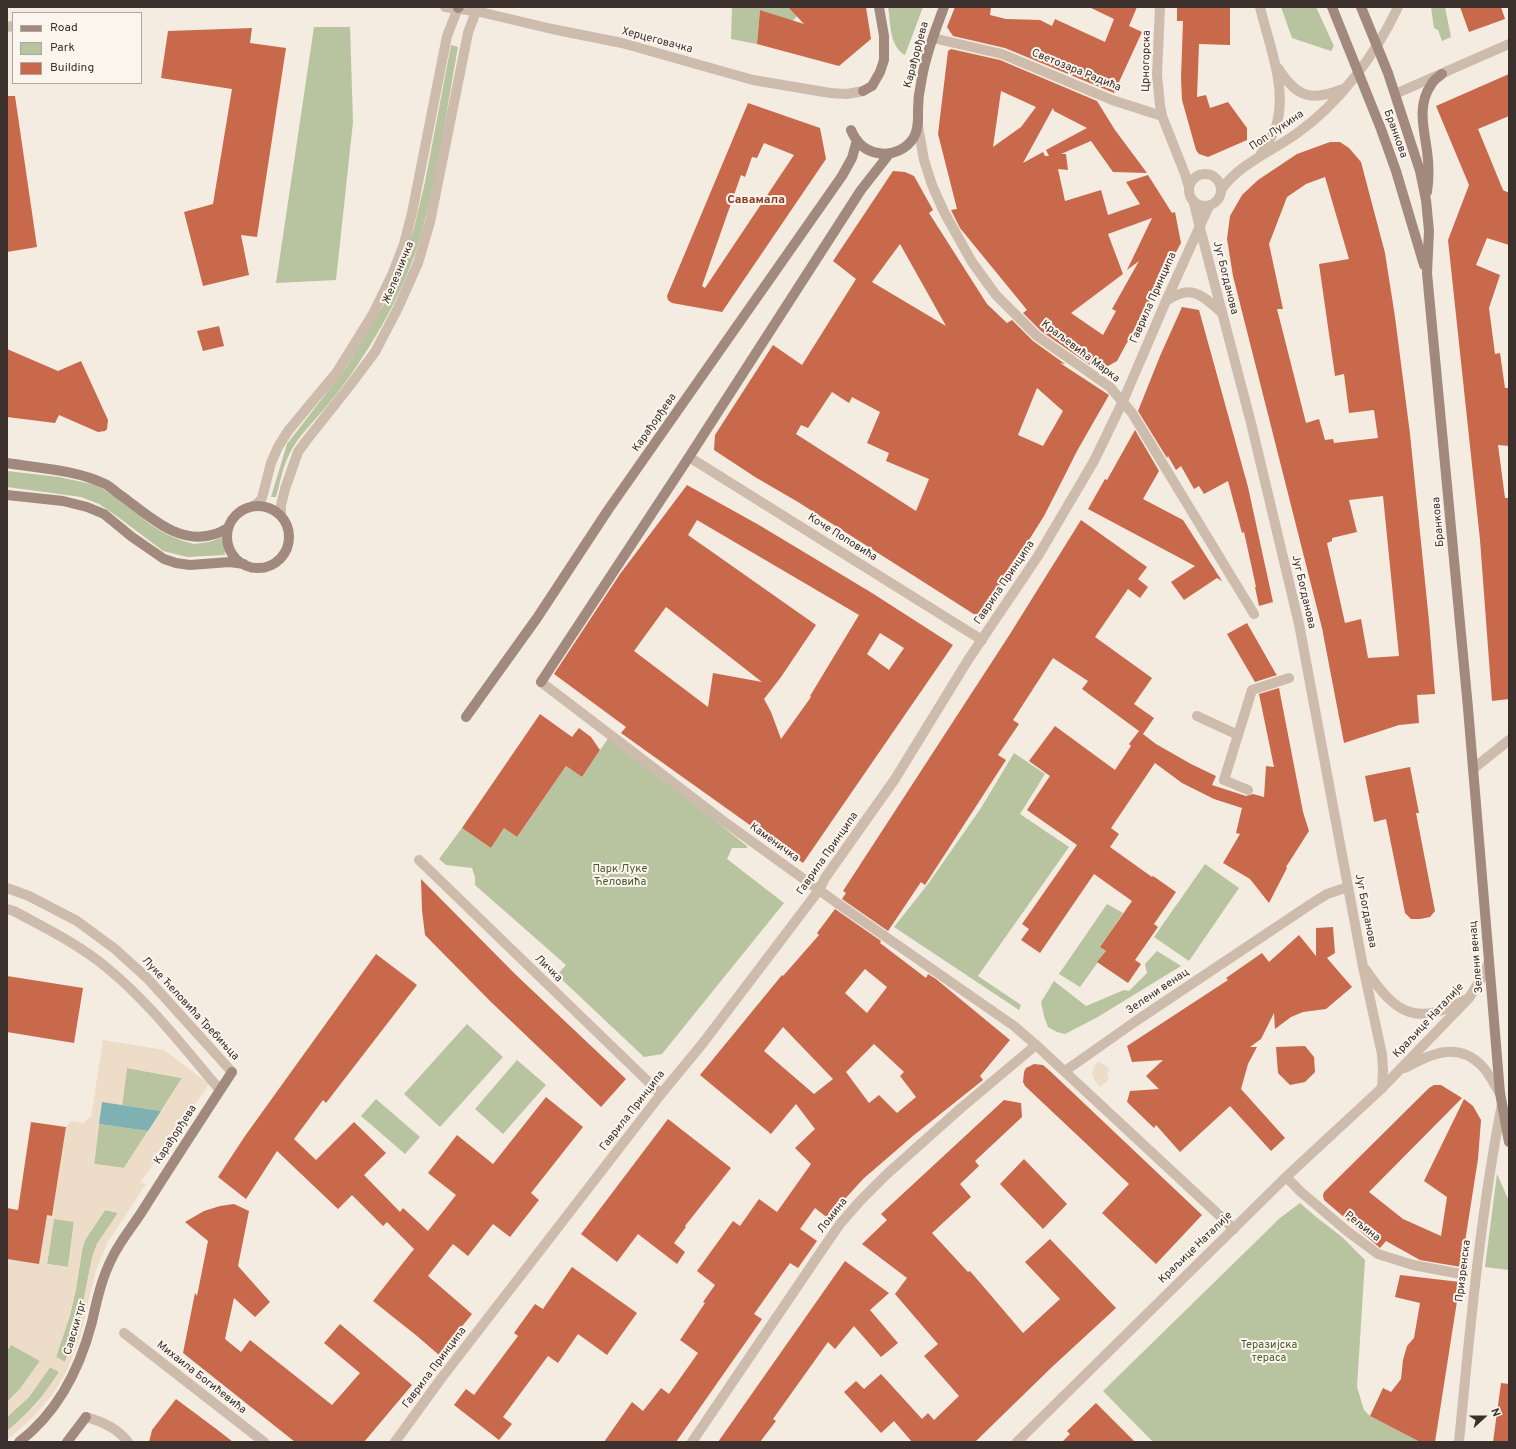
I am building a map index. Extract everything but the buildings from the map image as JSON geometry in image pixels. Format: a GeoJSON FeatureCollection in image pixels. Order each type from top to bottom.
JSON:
{"type":"FeatureCollection","features":[{"type":"Feature","properties":{"kind":"main road"},"geometry":{"type":"LineString","coordinates":[[863,91],[872,86],[880,72],[884,60],[884,36],[879,7]]}},
{"type":"Feature","properties":{"kind":"main road","name":"Карађорђева"},"geometry":{"type":"LineString","coordinates":[[918,126],[921,81],[944,7]]}},
{"type":"Feature","properties":{"kind":"main road","name":"Бранкова"},"geometry":{"type":"LineString","coordinates":[[1332,7],[1396,171],[1427,273]]}},
{"type":"Feature","properties":{"kind":"main road","name":"Бранкова"},"geometry":{"type":"LineString","coordinates":[[1361,7],[1388,73],[1420,171],[1426,200],[1429,231],[1427,273],[1473,769]]}},
{"type":"Feature","properties":{"kind":"main road"},"geometry":{"type":"LineString","coordinates":[[1426,200],[1428,170],[1422,125],[1422,104],[1431,83],[1442,74]]}},
{"type":"Feature","properties":{"kind":"main road"},"geometry":{"type":"LineString","coordinates":[[852,130],[857,140],[864,148],[881,154],[900,150],[908,144],[915,136],[918,126]]}},
{"type":"Feature","properties":{"kind":"main road","name":"Карађорђева"},"geometry":{"type":"LineString","coordinates":[[466,717],[537,618],[608,510],[842,176],[852,158],[857,140]]}},
{"type":"Feature","properties":{"kind":"main road"},"geometry":{"type":"LineString","coordinates":[[541,682],[689,457],[861,190],[890,153]]}},
{"type":"Feature","properties":{"kind":"main road"},"geometry":{"type":"LineString","coordinates":[[7,463],[73,474],[106,484],[154,520],[173,532],[201,537],[215,534],[228,528]]}},
{"type":"Feature","properties":{"kind":"main road"},"geometry":{"type":"LineString","coordinates":[[7,495],[63,501],[87,507],[104,514],[132,537],[164,559],[176,563],[190,564],[230,562],[252,567],[260,567],[267,566],[280,558],[287,546],[288,536],[286,524],[281,516],[271,509],[253,506],[241,511],[236,515],[228,528],[227,536],[229,547],[234,556],[244,564]]}},
{"type":"Feature","properties":{"kind":"main road","name":"Зелени венац"},"geometry":{"type":"LineString","coordinates":[[1473,769],[1500,1093],[1509,1142]]}},
{"type":"Feature","properties":{"kind":"main road","name":"Карађорђева"},"geometry":{"type":"LineString","coordinates":[[142,1212],[232,1072]]}},
{"type":"Feature","properties":{"kind":"main road","name":"Савски трг"},"geometry":{"type":"LineString","coordinates":[[19,1442],[30,1434],[51,1410],[68,1384],[83,1354],[97,1295],[105,1273],[113,1256],[142,1212]]}},
{"type":"Feature","properties":{"kind":"main road"},"geometry":{"type":"LineString","coordinates":[[67,1442],[86,1417]]}},
{"type":"Feature","properties":{"kind":"street","name":"Херцеговачка"},"geometry":{"type":"LineString","coordinates":[[445,7],[459,7],[622,43],[753,80],[830,93],[847,94],[863,91]]}},
{"type":"Feature","properties":{"kind":"street","name":"Железничка"},"geometry":{"type":"LineString","coordinates":[[253,506],[262,498],[271,463],[278,447],[288,431],[337,372],[373,314],[392,276],[404,244],[412,214],[447,36],[459,7]]}},
{"type":"Feature","properties":{"kind":"street","name":"Црногорска"},"geometry":{"type":"LineString","coordinates":[[1160,7],[1157,75],[1158,95],[1162,116]]}},
{"type":"Feature","properties":{"kind":"street"},"geometry":{"type":"LineString","coordinates":[[1259,157],[1275,130],[1278,121],[1280,92],[1275,62],[1260,7]]}},
{"type":"Feature","properties":{"kind":"street","name":"Поп Лукина"},"geometry":{"type":"LineString","coordinates":[[1221,190],[1236,173],[1259,157],[1280,146],[1308,126],[1330,106],[1367,59],[1391,22],[1398,7]]}},
{"type":"Feature","properties":{"kind":"street","name":"Железничка"},"geometry":{"type":"LineString","coordinates":[[281,516],[281,505],[285,489],[298,452],[375,352],[398,308],[418,263],[430,222],[468,33],[476,11]]}},
{"type":"Feature","properties":{"kind":"street","name":"Светозара Радића"},"geometry":{"type":"LineString","coordinates":[[934,38],[1002,54],[1112,100],[1162,116]]}},
{"type":"Feature","properties":{"kind":"street"},"geometry":{"type":"LineString","coordinates":[[1395,94],[1509,44]]}},
{"type":"Feature","properties":{"kind":"street"},"geometry":{"type":"LineString","coordinates":[[1275,62],[1284,78],[1298,91],[1307,95],[1317,97],[1331,94],[1345,88]]}},
{"type":"Feature","properties":{"kind":"street"},"geometry":{"type":"LineString","coordinates":[[1162,116],[1180,161],[1190,198],[1194,203],[1200,228]]}},
{"type":"Feature","properties":{"kind":"street","name":"Краљевића Марка"},"geometry":{"type":"LineString","coordinates":[[918,126],[924,160],[932,185],[958,239],[986,282],[1001,300],[1037,336],[1110,387],[1123,401],[1132,413],[1254,614]]}},
{"type":"Feature","properties":{"kind":"street"},"geometry":{"type":"LineString","coordinates":[[1180,161],[1191,170],[1216,178],[1220,185],[1221,190],[1218,200],[1209,206],[1204,207],[1194,203]]}},
{"type":"Feature","properties":{"kind":"street","name":"Поп Лукина"},"geometry":{"type":"LineString","coordinates":[[1216,178],[1236,173]]}},
{"type":"Feature","properties":{"kind":"street"},"geometry":{"type":"LineString","coordinates":[[1188,187],[1194,178],[1201,174]]}},
{"type":"Feature","properties":{"kind":"street"},"geometry":{"type":"LineString","coordinates":[[1200,228],[1209,206]]}},
{"type":"Feature","properties":{"kind":"street","name":"Гаврила Принципа"},"geometry":{"type":"LineString","coordinates":[[395,1442],[440,1380],[661,1094],[703,1043],[819,890],[825,878],[895,779],[957,678],[1038,556],[1094,461],[1123,401],[1166,301],[1200,228]]}},
{"type":"Feature","properties":{"kind":"street","name":"Југ Богданова"},"geometry":{"type":"LineString","coordinates":[[1200,228],[1251,423],[1299,624],[1363,967],[1382,1054],[1382,1088]]}},
{"type":"Feature","properties":{"kind":"street"},"geometry":{"type":"LineString","coordinates":[[1166,301],[1184,291],[1194,292],[1209,300],[1222,312]]}},
{"type":"Feature","properties":{"kind":"street","name":"Коче Поповића"},"geometry":{"type":"LineString","coordinates":[[689,457],[982,640]]}},
{"type":"Feature","properties":{"kind":"street"},"geometry":{"type":"LineString","coordinates":[[1248,790],[1224,780],[1252,690],[1289,678]]}},
{"type":"Feature","properties":{"kind":"street","name":"Каменичка"},"geometry":{"type":"LineString","coordinates":[[541,682],[722,820],[819,890],[1014,1026],[1036,1045]]}},
{"type":"Feature","properties":{"kind":"street"},"geometry":{"type":"LineString","coordinates":[[1197,716],[1238,735]]}},
{"type":"Feature","properties":{"kind":"street"},"geometry":{"type":"LineString","coordinates":[[1473,769],[1509,740]]}},
{"type":"Feature","properties":{"kind":"street","name":"Личка"},"geometry":{"type":"LineString","coordinates":[[419,860],[661,1094]]}},
{"type":"Feature","properties":{"kind":"street","name":"Зелени венац"},"geometry":{"type":"LineString","coordinates":[[1065,1071],[1136,1021],[1311,904],[1327,894],[1348,887]]}},
{"type":"Feature","properties":{"kind":"street","name":"Луке Ћеловића Требињца"},"geometry":{"type":"LineString","coordinates":[[7,888],[29,896],[77,921],[115,949],[148,978],[232,1072]]}},
{"type":"Feature","properties":{"kind":"street"},"geometry":{"type":"LineString","coordinates":[[7,909],[65,938],[105,967],[143,1002],[220,1090]]}},
{"type":"Feature","properties":{"kind":"street","name":"Краљице Наталије"},"geometry":{"type":"LineString","coordinates":[[1017,1442],[1286,1177],[1382,1088],[1468,998],[1484,974],[1489,962]]}},
{"type":"Feature","properties":{"kind":"street","name":"Југ Богданова"},"geometry":{"type":"LineString","coordinates":[[1363,967],[1376,986],[1390,1000],[1412,1013],[1420,1014],[1438,1012],[1468,998]]}},
{"type":"Feature","properties":{"kind":"street"},"geometry":{"type":"LineString","coordinates":[[1036,1045],[1234,1229]]}},
{"type":"Feature","properties":{"kind":"street","name":"Ломина"},"geometry":{"type":"LineString","coordinates":[[692,1442],[840,1224],[887,1174],[961,1108],[1036,1045]]}},
{"type":"Feature","properties":{"kind":"street","name":"Краљице Наталије"},"geometry":{"type":"LineString","coordinates":[[1395,1074],[1432,1055],[1449,1051],[1456,1052],[1468,1056],[1481,1065],[1500,1093]]}},
{"type":"Feature","properties":{"kind":"street","name":"Призренска"},"geometry":{"type":"LineString","coordinates":[[1459,1442],[1475,1276],[1490,1164],[1502,1104]]}},
{"type":"Feature","properties":{"kind":"street","name":"Рељина"},"geometry":{"type":"LineString","coordinates":[[1286,1177],[1301,1192],[1347,1231],[1378,1254],[1413,1265],[1475,1276]]}},
{"type":"Feature","properties":{"kind":"street","name":"Михаила Богићевића"},"geometry":{"type":"LineString","coordinates":[[124,1333],[264,1442]]}},
{"type":"Feature","properties":{"kind":"street"},"geometry":{"type":"LineString","coordinates":[[86,1417],[103,1422],[119,1431],[128,1442]]}},
{"type":"Feature","properties":{"kind":"green space"},"geometry":{"type":"Polygon","coordinates":[[[732,7],[788,7],[797,16],[793,21],[760,10],[757,44],[731,39],[732,7]]]}},
{"type":"Feature","properties":{"kind":"green space"},"geometry":{"type":"Polygon","coordinates":[[[888,7],[923,7],[905,55],[896,46],[893,40],[888,7]]]}},
{"type":"Feature","properties":{"kind":"green space"},"geometry":{"type":"Polygon","coordinates":[[[1281,7],[1316,7],[1334,46],[1331,51],[1292,38],[1281,7]]]}},
{"type":"Feature","properties":{"kind":"green space"},"geometry":{"type":"Polygon","coordinates":[[[1431,7],[1445,7],[1451,37],[1442,41],[1438,30],[1434,28],[1431,7]]]}},
{"type":"Feature","properties":{"kind":"green space"},"geometry":{"type":"Polygon","coordinates":[[[314,27],[350,27],[353,122],[336,280],[276,283],[314,27]]]}},
{"type":"Feature","properties":{"kind":"green space"},"geometry":{"type":"Polygon","coordinates":[[[451,45],[458,47],[434,183],[411,266],[388,315],[351,375],[325,409],[296,442],[284,466],[276,497],[271,497],[287,444],[345,369],[384,304],[398,272],[414,228],[425,182],[451,45]]]}},
{"type":"Feature","properties":{"kind":"green space"},"geometry":{"type":"Polygon","coordinates":[[[7,471],[59,477],[96,485],[114,496],[151,525],[166,534],[183,541],[194,544],[209,542],[223,537],[225,555],[187,557],[163,551],[99,504],[81,497],[7,487],[7,471]]]}},
{"type":"Feature","properties":{"kind":"green space","name":"Парк Луке Ћеловића"},"geometry":{"type":"Polygon","coordinates":[[[609,737],[747,846],[747,848],[732,848],[727,859],[784,903],[662,1054],[644,1057],[557,975],[566,965],[475,885],[475,877],[472,868],[446,865],[439,859],[462,828],[491,848],[504,828],[517,837],[566,766],[582,777],[609,737]]]}},
{"type":"Feature","properties":{"kind":"green space"},"geometry":{"type":"Polygon","coordinates":[[[1014,753],[1045,774],[1020,814],[1069,847],[978,976],[1021,1005],[1019,1010],[894,927],[928,884],[981,808],[1014,753]]]}},
{"type":"Feature","properties":{"kind":"green space"},"geometry":{"type":"Polygon","coordinates":[[[1205,864],[1239,888],[1189,961],[1154,937],[1205,864]]]}},
{"type":"Feature","properties":{"kind":"green space"},"geometry":{"type":"Polygon","coordinates":[[[1107,904],[1123,913],[1100,947],[1106,951],[1080,987],[1059,974],[1107,904]]]}},
{"type":"Feature","properties":{"kind":"green space"},"geometry":{"type":"Polygon","coordinates":[[[1157,951],[1181,966],[1096,1018],[1065,1034],[1048,1027],[1041,1002],[1054,981],[1086,1006],[1124,990],[1129,991],[1147,973],[1145,964],[1157,951]]]}},
{"type":"Feature","properties":{"kind":"green space"},"geometry":{"type":"Polygon","coordinates":[[[467,1024],[503,1057],[440,1127],[404,1094],[467,1024]]]}},
{"type":"Feature","properties":{"kind":"green space"},"geometry":{"type":"Polygon","coordinates":[[[517,1060],[546,1085],[503,1134],[475,1109],[517,1060]]]}},
{"type":"Feature","properties":{"kind":"green space"},"geometry":{"type":"Polygon","coordinates":[[[127,1068],[182,1078],[161,1111],[122,1105],[127,1068]]]}},
{"type":"Feature","properties":{"kind":"green space"},"geometry":{"type":"Polygon","coordinates":[[[376,1099],[420,1137],[405,1154],[361,1116],[376,1099]]]}},
{"type":"Feature","properties":{"kind":"green space"},"geometry":{"type":"Polygon","coordinates":[[[99,1124],[148,1131],[124,1168],[94,1164],[99,1124]]]}},
{"type":"Feature","properties":{"kind":"green space"},"geometry":{"type":"Polygon","coordinates":[[[1497,1174],[1509,1201],[1509,1270],[1485,1267],[1497,1174]]]}},
{"type":"Feature","properties":{"kind":"green space","name":"Теразијска тераса"},"geometry":{"type":"Polygon","coordinates":[[[1300,1203],[1342,1237],[1365,1260],[1357,1387],[1364,1410],[1370,1416],[1420,1442],[1153,1442],[1103,1391],[1280,1218],[1300,1203]]]}},
{"type":"Feature","properties":{"kind":"green space"},"geometry":{"type":"Polygon","coordinates":[[[105,1210],[118,1213],[97,1244],[92,1258],[80,1318],[65,1362],[56,1357],[70,1315],[82,1250],[85,1240],[105,1210]]]}},
{"type":"Feature","properties":{"kind":"green space"},"geometry":{"type":"Polygon","coordinates":[[[54,1218],[74,1221],[68,1267],[47,1264],[54,1218]]]}},
{"type":"Feature","properties":{"kind":"green space"},"geometry":{"type":"Polygon","coordinates":[[[11,1344],[40,1361],[20,1389],[7,1402],[7,1351],[11,1344]]]}},
{"type":"Feature","properties":{"kind":"green space"},"geometry":{"type":"Polygon","coordinates":[[[50,1367],[59,1372],[48,1389],[36,1404],[7,1431],[7,1417],[29,1397],[50,1367]]]}},
{"type":"Feature","properties":{"kind":"shaded area"},"geometry":{"type":"Polygon","coordinates":[[[103,1040],[164,1050],[209,1084],[140,1183],[146,1184],[108,1242],[96,1270],[80,1337],[67,1370],[53,1394],[32,1418],[7,1440],[7,1431],[37,1404],[59,1372],[50,1367],[29,1397],[7,1417],[7,1402],[20,1389],[40,1361],[11,1345],[7,1351],[7,1259],[39,1263],[44,1235],[39,1214],[52,1216],[66,1127],[71,1121],[83,1123],[91,1117],[103,1040]],[[127,1068],[122,1105],[102,1102],[94,1164],[124,1168],[182,1078],[127,1068]],[[105,1210],[85,1240],[70,1315],[56,1357],[65,1362],[80,1318],[92,1258],[97,1244],[118,1213],[105,1210]],[[54,1219],[47,1264],[68,1267],[74,1222],[54,1219]]]}},
{"type":"Feature","properties":{"kind":"shaded area"},"geometry":{"type":"Polygon","coordinates":[[[1098,1061],[1109,1068],[1107,1075],[1109,1079],[1100,1087],[1092,1074],[1098,1061]]]}},
{"type":"Feature","properties":{"kind":"water"},"geometry":{"type":"Polygon","coordinates":[[[102,1102],[161,1111],[148,1131],[99,1124],[102,1102]]]}},
{"type":"Feature","properties":{"kind":"district","name":"Савамала"},"geometry":{"type":"Point","coordinates":[756,201]}}]}
